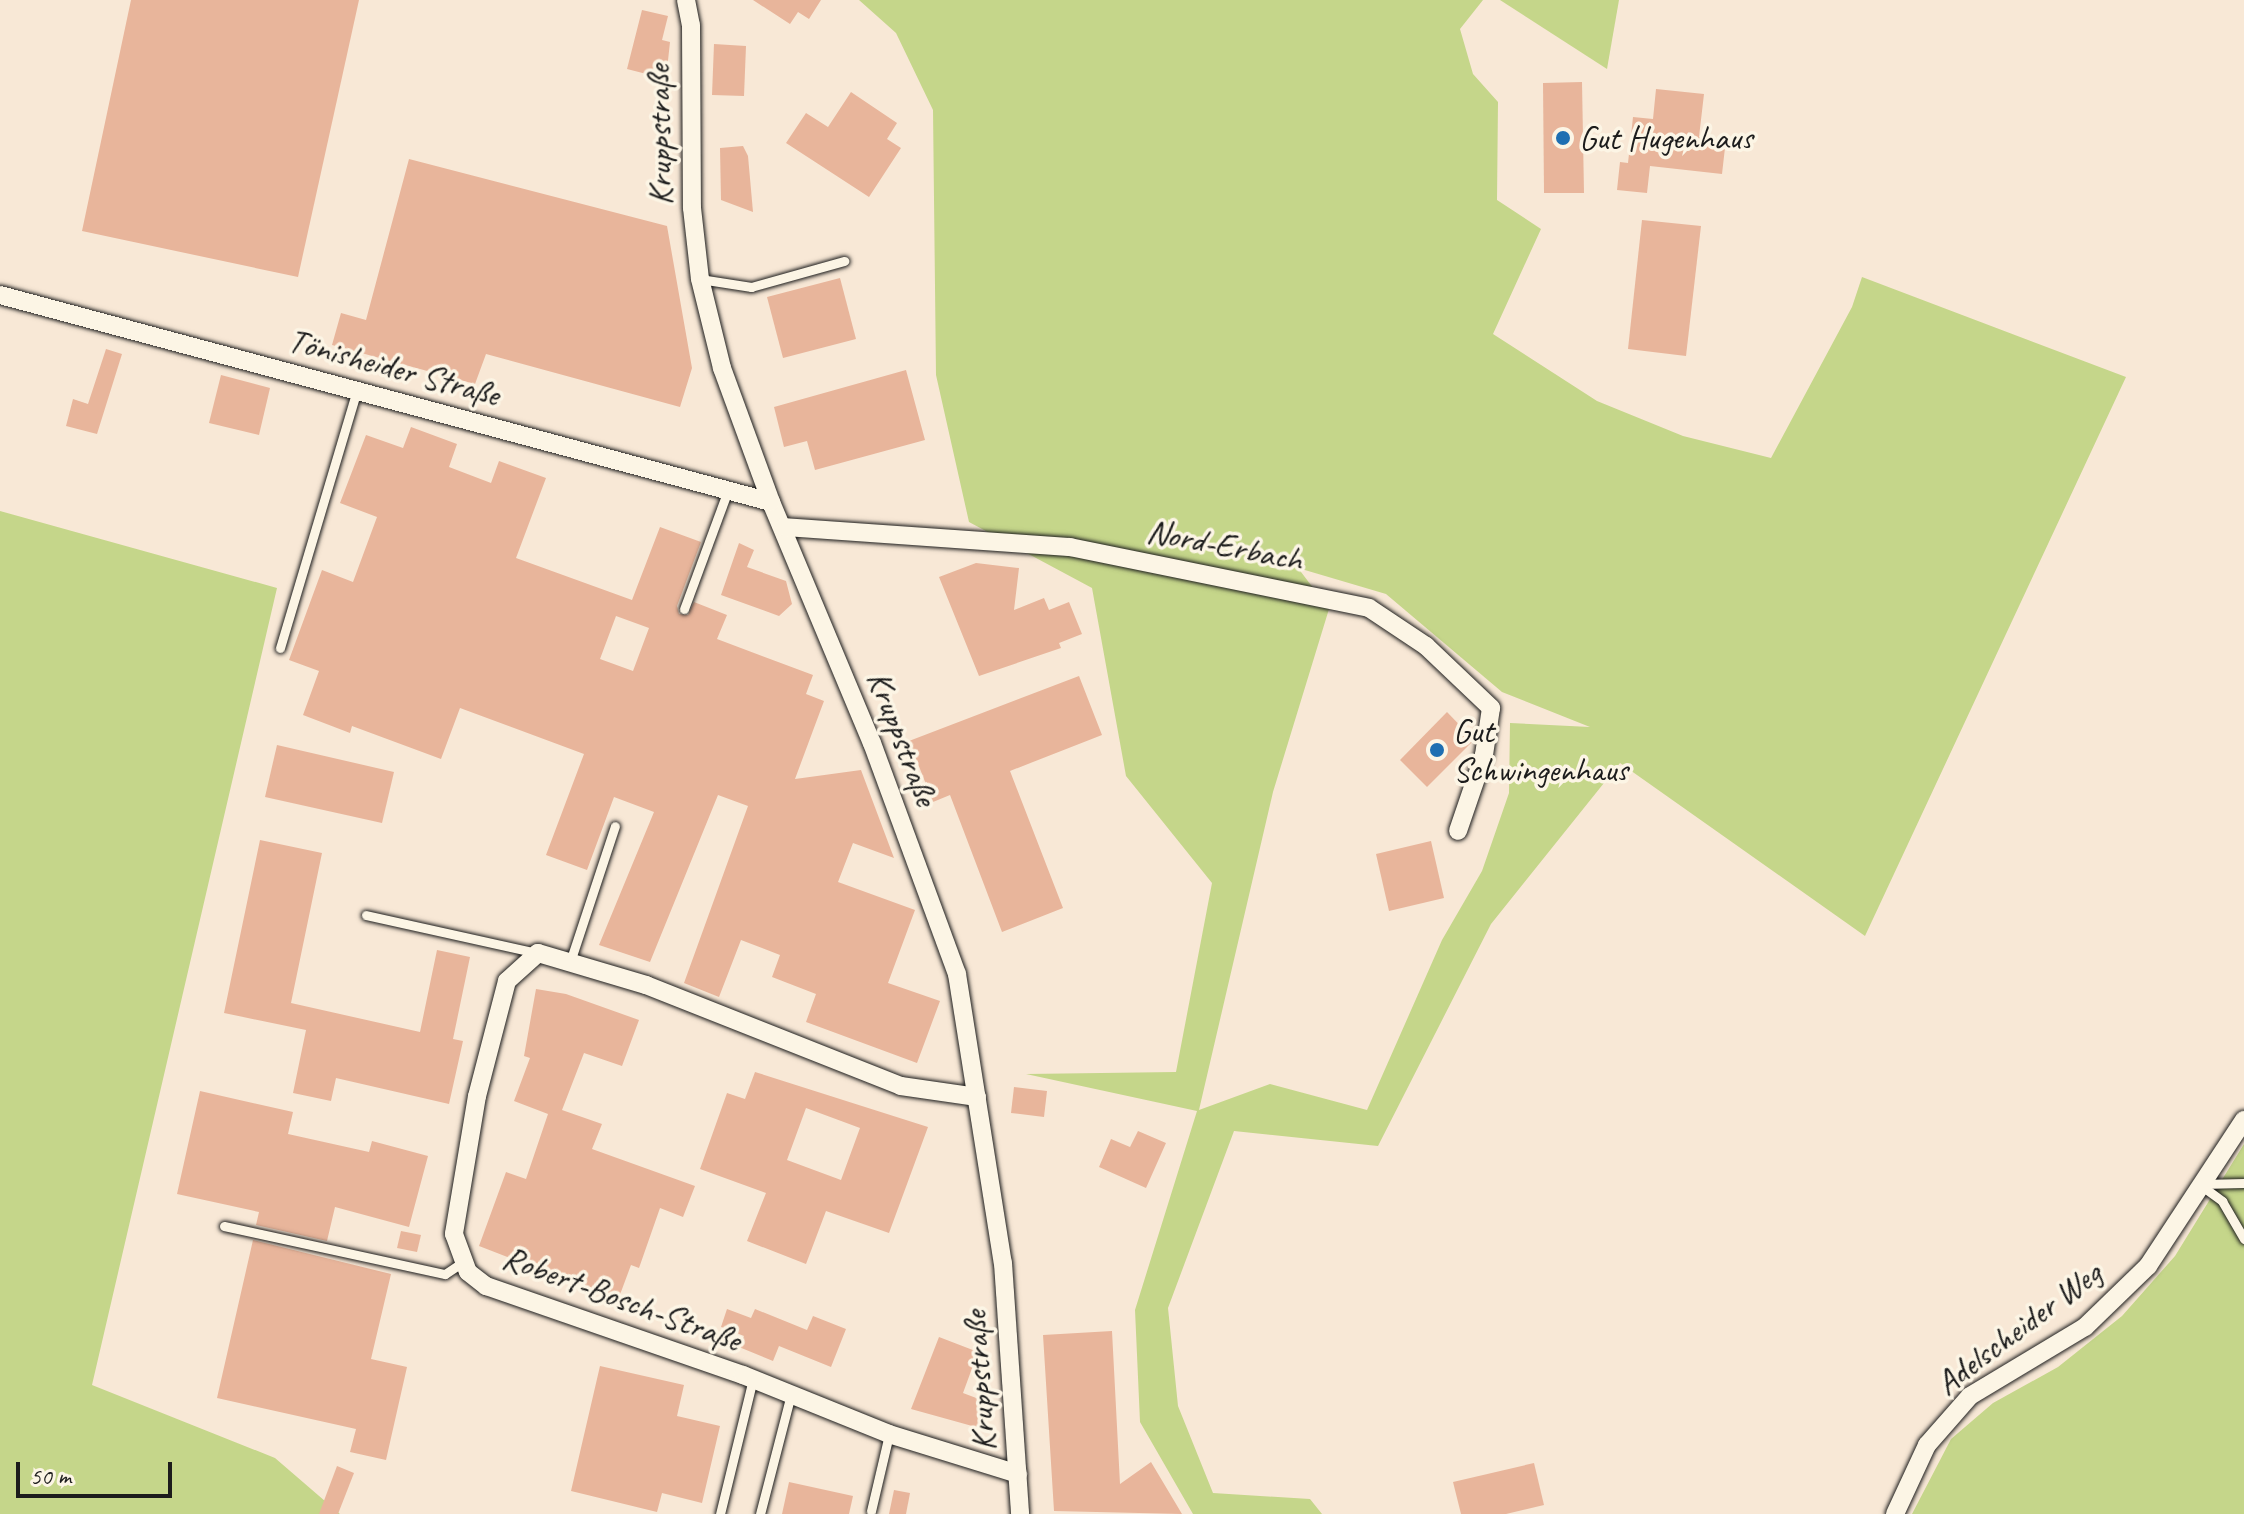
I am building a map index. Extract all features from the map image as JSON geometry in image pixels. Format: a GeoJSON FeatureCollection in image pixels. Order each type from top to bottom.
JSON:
{"type":"FeatureCollection","features":[{"type":"Feature","properties":{"kind":"street","name":"Kruppstraße"},"geometry":{"type":"LineString","coordinates":[[686,0],[691,25],[692,208],[700,279],[722,368],[771,502],[784,527],[948,946],[977,1097],[1003,1263],[1020,1514]]}},
{"type":"Feature","properties":{"kind":"street","name":"Tönisheider Straße"},"geometry":{"type":"LineString","coordinates":[[0,295],[771,502]]}},
{"type":"Feature","properties":{"kind":"street","name":"Nord-Erbach"},"geometry":{"type":"LineString","coordinates":[[784,527],[1070,547],[1369,608],[1426,646],[1491,708],[1484,755],[1458,831]]}},
{"type":"Feature","properties":{"kind":"street"},"geometry":{"type":"LineString","coordinates":[[538,953],[646,985],[901,1086],[977,1097]]}},
{"type":"Feature","properties":{"kind":"street","name":"Robert-Bosch-Straße"},"geometry":{"type":"LineString","coordinates":[[538,953],[507,981],[477,1096],[454,1234],[463,1262],[486,1286],[753,1379],[889,1434],[1018,1474]]}},
{"type":"Feature","properties":{"kind":"street","name":"Adelscheider Weg"},"geometry":{"type":"LineString","coordinates":[[1895,1514],[1927,1445],[1970,1396],[2085,1327],[2148,1266],[2198,1183],[2244,1120]]}},
{"type":"Feature","properties":{"kind":"lane"},"geometry":{"type":"LineString","coordinates":[[700,279],[751,287],[844,261]]}},
{"type":"Feature","properties":{"kind":"lane"},"geometry":{"type":"LineString","coordinates":[[280,648],[357,389]]}},
{"type":"Feature","properties":{"kind":"lane"},"geometry":{"type":"LineString","coordinates":[[684,609],[728,490]]}},
{"type":"Feature","properties":{"kind":"lane"},"geometry":{"type":"LineString","coordinates":[[570,962],[615,826]]}},
{"type":"Feature","properties":{"kind":"lane"},"geometry":{"type":"LineString","coordinates":[[366,915],[538,953]]}},
{"type":"Feature","properties":{"kind":"lane"},"geometry":{"type":"LineString","coordinates":[[2198,1183],[2244,1183]]}},
{"type":"Feature","properties":{"kind":"lane"},"geometry":{"type":"LineString","coordinates":[[2198,1183],[2222,1201],[2244,1239]]}},
{"type":"Feature","properties":{"kind":"lane"},"geometry":{"type":"LineString","coordinates":[[224,1226],[445,1274],[463,1262]]}},
{"type":"Feature","properties":{"kind":"lane"},"geometry":{"type":"LineString","coordinates":[[720,1514],[753,1379]]}},
{"type":"Feature","properties":{"kind":"lane"},"geometry":{"type":"LineString","coordinates":[[760,1514],[791,1394]]}},
{"type":"Feature","properties":{"kind":"lane"},"geometry":{"type":"LineString","coordinates":[[871,1511],[889,1434]]}},
{"type":"Feature","properties":{"kind":"green space"},"geometry":{"type":"Polygon","coordinates":[[[859,0],[1483,0],[1460,29],[1473,74],[1498,102],[1497,200],[1541,229],[1493,334],[1597,401],[1683,436],[1771,458],[1852,307],[1862,277],[2126,377],[1865,936],[1620,763],[1491,924],[1378,1146],[1234,1131],[1168,1308],[1178,1406],[1213,1493],[1310,1499],[1322,1514],[1193,1514],[1140,1422],[1135,1310],[1197,1111],[1026,1074],[1176,1072],[1212,883],[1126,776],[1092,588],[969,522],[936,375],[933,110],[896,33],[859,0]],[[1298,568],[1329,609],[1273,792],[1199,1110],[1270,1084],[1367,1110],[1442,940],[1482,871],[1509,793],[1510,723],[1590,727],[1502,692],[1386,594],[1298,568]]]}},
{"type":"Feature","properties":{"kind":"green space"},"geometry":{"type":"Polygon","coordinates":[[[1500,0],[1619,0],[1607,69],[1500,0]]]}},
{"type":"Feature","properties":{"kind":"green space"},"geometry":{"type":"Polygon","coordinates":[[[0,511],[277,588],[92,1385],[275,1458],[340,1514],[0,1514],[0,511]]]}},
{"type":"Feature","properties":{"kind":"green space"},"geometry":{"type":"Polygon","coordinates":[[[2244,1144],[2244,1514],[1912,1514],[1951,1439],[1993,1403],[2058,1367],[2122,1316],[2175,1256],[2244,1144]]]}},
{"type":"Feature","properties":{"kind":"building"},"geometry":{"type":"Polygon","coordinates":[[[131,0],[359,0],[298,277],[82,231],[131,0]]]}},
{"type":"Feature","properties":{"kind":"building"},"geometry":{"type":"Polygon","coordinates":[[[753,0],[821,0],[809,19],[798,12],[790,24],[753,0]]]}},
{"type":"Feature","properties":{"kind":"building"},"geometry":{"type":"Polygon","coordinates":[[[642,10],[668,16],[662,40],[670,42],[666,79],[627,69],[642,10]]]}},
{"type":"Feature","properties":{"kind":"building"},"geometry":{"type":"Polygon","coordinates":[[[714,44],[746,46],[744,96],[712,95],[714,44]]]}},
{"type":"Feature","properties":{"kind":"building","name":"Gut Hugenhaus"},"geometry":{"type":"Polygon","coordinates":[[[1582,82],[1584,193],[1544,193],[1543,83],[1582,82]]]}},
{"type":"Feature","properties":{"kind":"building"},"geometry":{"type":"Polygon","coordinates":[[[1656,89],[1704,94],[1699,137],[1726,139],[1722,174],[1650,166],[1647,193],[1617,190],[1620,162],[1628,163],[1633,117],[1653,119],[1656,89]]]}},
{"type":"Feature","properties":{"kind":"building"},"geometry":{"type":"Polygon","coordinates":[[[851,92],[897,123],[887,139],[901,148],[869,197],[786,143],[806,113],[828,127],[851,92]]]}},
{"type":"Feature","properties":{"kind":"building"},"geometry":{"type":"Polygon","coordinates":[[[743,146],[748,156],[753,212],[721,200],[720,148],[743,146]]]}},
{"type":"Feature","properties":{"kind":"building"},"geometry":{"type":"Polygon","coordinates":[[[409,159],[667,226],[692,368],[680,407],[486,354],[475,384],[332,345],[341,313],[366,320],[409,159]]]}},
{"type":"Feature","properties":{"kind":"building"},"geometry":{"type":"Polygon","coordinates":[[[1642,220],[1701,226],[1686,356],[1628,349],[1642,220]]]}},
{"type":"Feature","properties":{"kind":"building"},"geometry":{"type":"Polygon","coordinates":[[[840,278],[856,339],[783,358],[767,297],[840,278]]]}},
{"type":"Feature","properties":{"kind":"building"},"geometry":{"type":"Polygon","coordinates":[[[106,349],[122,354],[97,434],[66,426],[73,399],[88,404],[106,349]]]}},
{"type":"Feature","properties":{"kind":"building"},"geometry":{"type":"Polygon","coordinates":[[[906,370],[925,440],[815,470],[807,441],[784,447],[774,407],[906,370]]]}},
{"type":"Feature","properties":{"kind":"building"},"geometry":{"type":"Polygon","coordinates":[[[221,375],[270,388],[259,435],[209,423],[221,375]]]}},
{"type":"Feature","properties":{"kind":"building"},"geometry":{"type":"Polygon","coordinates":[[[411,427],[457,444],[449,467],[491,483],[499,461],[546,478],[516,558],[632,600],[660,527],[701,542],[677,606],[679,614],[688,615],[694,602],[727,615],[717,639],[813,675],[806,694],[824,701],[795,779],[861,770],[894,858],[853,843],[838,882],[915,910],[888,983],[940,1001],[917,1063],[806,1022],[816,994],[772,977],[780,955],[741,940],[719,997],[684,983],[748,806],[718,795],[650,962],[599,945],[654,812],[614,797],[587,870],[546,855],[584,754],[460,708],[441,759],[352,726],[350,733],[303,715],[319,671],[289,660],[322,570],[353,582],[377,517],[340,503],[366,435],[403,448],[411,427]],[[616,616],[600,659],[633,671],[649,628],[616,616]]]}},
{"type":"Feature","properties":{"kind":"building"},"geometry":{"type":"Polygon","coordinates":[[[739,543],[754,550],[747,567],[786,581],[792,604],[779,616],[721,595],[739,543]]]}},
{"type":"Feature","properties":{"kind":"building"},"geometry":{"type":"Polygon","coordinates":[[[976,563],[1019,568],[1014,610],[1044,598],[1049,610],[1069,602],[1082,634],[1059,643],[1061,648],[979,676],[939,577],[976,563]]]}},
{"type":"Feature","properties":{"kind":"building"},"geometry":{"type":"Polygon","coordinates":[[[1079,676],[1102,735],[1010,771],[1063,908],[1002,932],[950,795],[933,802],[909,741],[1079,676]]]}},
{"type":"Feature","properties":{"kind":"building","name":"Gut Schwingenhaus"},"geometry":{"type":"Polygon","coordinates":[[[1447,712],[1474,740],[1427,787],[1400,760],[1447,712]]]}},
{"type":"Feature","properties":{"kind":"building"},"geometry":{"type":"Polygon","coordinates":[[[277,745],[394,772],[382,823],[265,797],[277,745]]]}},
{"type":"Feature","properties":{"kind":"building"},"geometry":{"type":"Polygon","coordinates":[[[260,840],[322,853],[291,1003],[420,1032],[437,950],[470,957],[453,1039],[463,1041],[449,1104],[336,1078],[331,1101],[293,1093],[306,1030],[224,1013],[260,840]]]}},
{"type":"Feature","properties":{"kind":"building"},"geometry":{"type":"Polygon","coordinates":[[[1431,841],[1444,898],[1389,911],[1376,854],[1431,841]]]}},
{"type":"Feature","properties":{"kind":"building"},"geometry":{"type":"Polygon","coordinates":[[[536,989],[566,994],[639,1020],[622,1066],[584,1053],[562,1110],[602,1124],[592,1149],[695,1186],[683,1217],[660,1208],[639,1268],[631,1265],[618,1300],[479,1246],[506,1172],[526,1179],[548,1114],[514,1101],[530,1058],[524,1056],[536,989]]]}},
{"type":"Feature","properties":{"kind":"building"},"geometry":{"type":"Polygon","coordinates":[[[755,1072],[928,1127],[889,1233],[826,1211],[806,1264],[747,1241],[766,1193],[700,1169],[727,1093],[745,1099],[755,1072]],[[806,1108],[787,1160],[841,1180],[860,1128],[806,1108]]]}},
{"type":"Feature","properties":{"kind":"building"},"geometry":{"type":"Polygon","coordinates":[[[1014,1087],[1047,1091],[1044,1117],[1011,1113],[1014,1087]]]}},
{"type":"Feature","properties":{"kind":"building"},"geometry":{"type":"Polygon","coordinates":[[[200,1091],[293,1112],[288,1134],[369,1152],[372,1141],[428,1156],[409,1227],[335,1207],[327,1241],[256,1225],[259,1212],[177,1194],[200,1091]]]}},
{"type":"Feature","properties":{"kind":"building"},"geometry":{"type":"Polygon","coordinates":[[[1138,1131],[1166,1143],[1146,1188],[1099,1167],[1111,1139],[1130,1147],[1138,1131]]]}},
{"type":"Feature","properties":{"kind":"building"},"geometry":{"type":"Polygon","coordinates":[[[401,1231],[421,1235],[417,1252],[397,1248],[401,1231]]]}},
{"type":"Feature","properties":{"kind":"building"},"geometry":{"type":"Polygon","coordinates":[[[253,1240],[391,1274],[371,1359],[407,1367],[386,1460],[350,1452],[356,1429],[217,1398],[253,1240]]]}},
{"type":"Feature","properties":{"kind":"building"},"geometry":{"type":"Polygon","coordinates":[[[727,1309],[751,1318],[755,1309],[807,1330],[813,1316],[846,1329],[831,1367],[779,1346],[773,1361],[739,1347],[744,1336],[721,1327],[727,1309]]]}},
{"type":"Feature","properties":{"kind":"building"},"geometry":{"type":"Polygon","coordinates":[[[1112,1331],[1120,1484],[1151,1462],[1182,1514],[1054,1511],[1043,1335],[1112,1331]]]}},
{"type":"Feature","properties":{"kind":"building"},"geometry":{"type":"Polygon","coordinates":[[[939,1337],[978,1352],[963,1393],[992,1404],[983,1429],[911,1409],[939,1337]]]}},
{"type":"Feature","properties":{"kind":"building"},"geometry":{"type":"Polygon","coordinates":[[[600,1366],[684,1385],[677,1416],[720,1426],[702,1503],[662,1493],[657,1512],[571,1491],[600,1366]]]}},
{"type":"Feature","properties":{"kind":"building"},"geometry":{"type":"Polygon","coordinates":[[[1534,1463],[1544,1505],[1506,1514],[1461,1514],[1453,1482],[1534,1463]]]}},
{"type":"Feature","properties":{"kind":"building"},"geometry":{"type":"Polygon","coordinates":[[[337,1466],[354,1473],[338,1514],[319,1514],[337,1466]]]}},
{"type":"Feature","properties":{"kind":"building"},"geometry":{"type":"Polygon","coordinates":[[[789,1482],[853,1496],[849,1514],[782,1514],[789,1482]]]}},
{"type":"Feature","properties":{"kind":"building"},"geometry":{"type":"Polygon","coordinates":[[[894,1490],[910,1493],[906,1514],[889,1514],[894,1490]]]}},
{"type":"Feature","properties":{"kind":"place","name":"Gut Hugenhaus"},"geometry":{"type":"Point","coordinates":[1563,138]}},
{"type":"Feature","properties":{"kind":"place","name":"Gut Schwingenhaus"},"geometry":{"type":"Point","coordinates":[1437,750]}}]}
